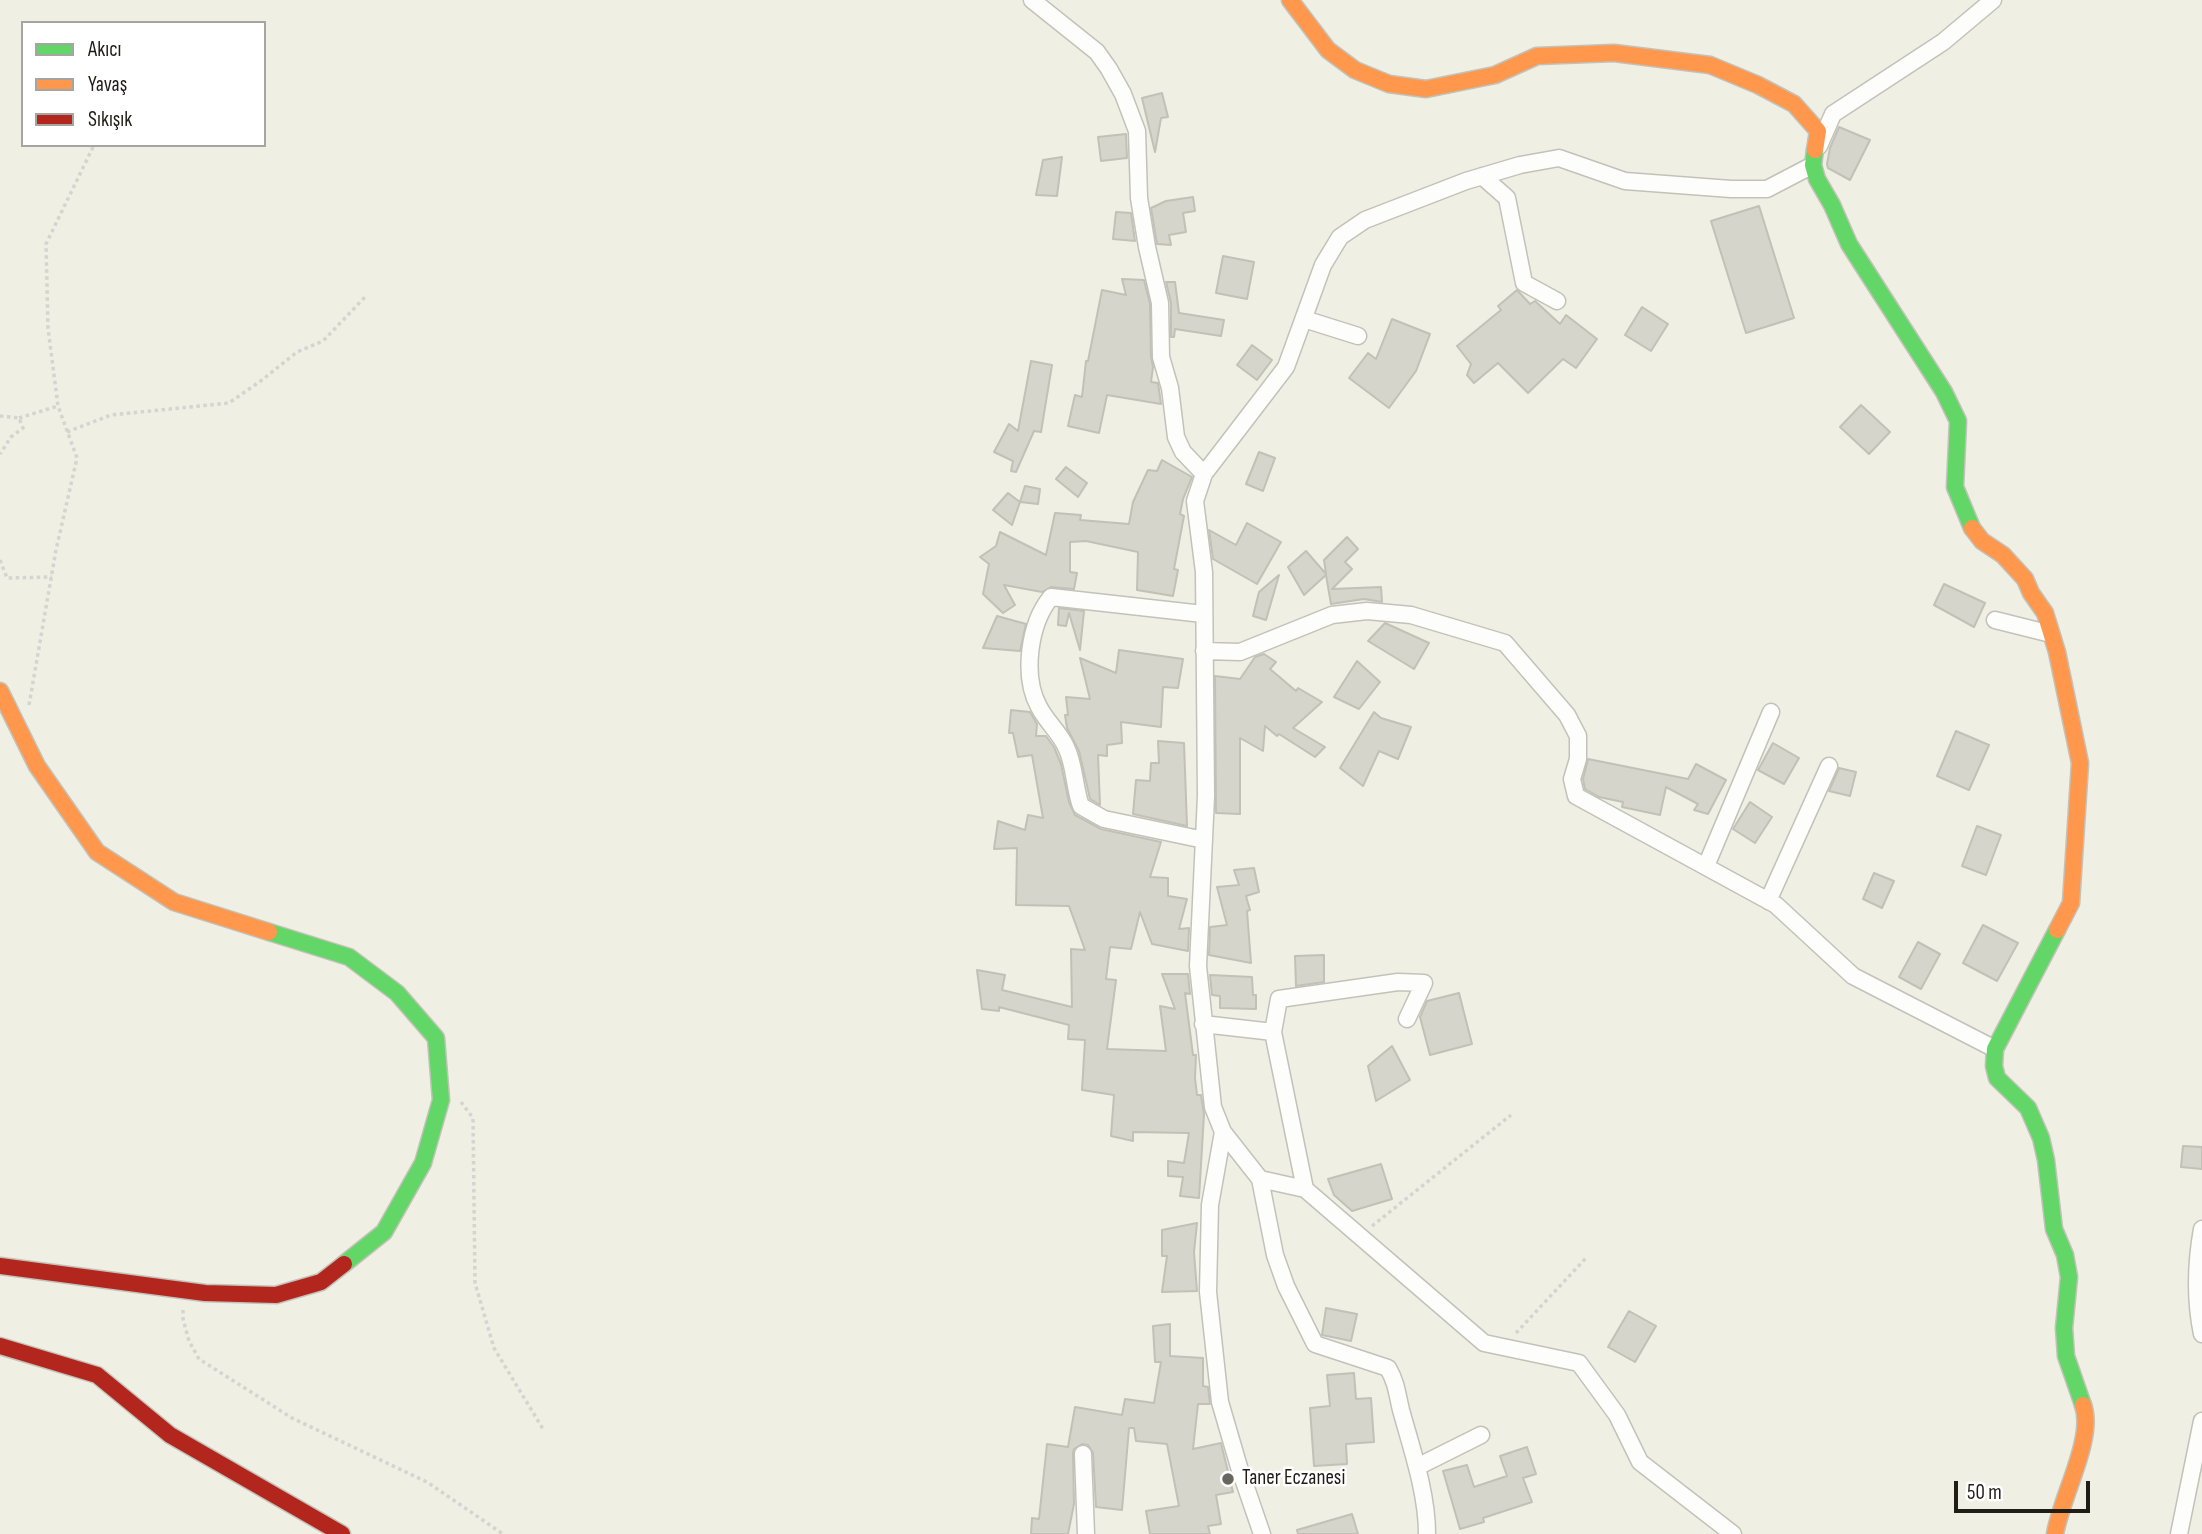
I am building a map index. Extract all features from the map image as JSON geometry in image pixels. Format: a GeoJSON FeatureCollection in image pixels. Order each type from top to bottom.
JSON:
{"type":"FeatureCollection","features":[{"type":"Feature","properties":{"kind":"street"},"geometry":{"type":"LineString","coordinates":[[1032,0],[1097,52],[1110,69],[1123,94],[1137,131],[1139,198],[1160,303],[1161,358],[1170,388],[1176,437],[1183,452],[1204,474]]}},
{"type":"Feature","properties":{"kind":"street"},"geometry":{"type":"LineString","coordinates":[[1290,0],[1328,50],[1355,70],[1389,84],[1426,89],[1495,75],[1537,56],[1614,53],[1710,65],[1794,104],[1818,131],[1814,159],[1817,178],[1849,244],[1908,340],[1944,392],[1958,421],[1955,487],[1971,526],[1982,541],[2004,555],[2025,579],[2045,613],[2080,763],[2071,903],[1995,1049],[1994,1066],[1997,1078],[2028,1108],[2041,1138],[2053,1228],[2065,1255],[2068,1277],[2064,1328],[2066,1356],[2086,1413],[2086,1433],[2058,1514],[2055,1534]]}},
{"type":"Feature","properties":{"kind":"street"},"geometry":{"type":"LineString","coordinates":[[1427,1534],[1418,1467],[1400,1406],[1397,1384],[1388,1368],[1315,1344],[1286,1286],[1275,1255],[1260,1179],[1223,1132],[1213,1107],[1198,966],[1204,840],[1204,572],[1195,501],[1204,474],[1286,367],[1323,265],[1340,237],[1364,220],[1482,176],[1520,164],[1559,158],[1625,181],[1690,187],[1767,188],[1814,159],[1833,114],[1943,42],[1993,0]]}},
{"type":"Feature","properties":{"kind":"street"},"geometry":{"type":"LineString","coordinates":[[1482,176],[1507,198],[1524,283],[1557,300]]}},
{"type":"Feature","properties":{"kind":"street"},"geometry":{"type":"LineString","coordinates":[[1304,319],[1358,336]]}},
{"type":"Feature","properties":{"kind":"street"},"geometry":{"type":"LineString","coordinates":[[1203,614],[1051,597],[1042,611],[1034,638],[1030,678],[1031,691],[1039,708],[1066,747],[1081,806],[1104,819],[1204,840]]}},
{"type":"Feature","properties":{"kind":"street"},"geometry":{"type":"LineString","coordinates":[[1204,651],[1240,652],[1332,615],[1367,611],[1411,615],[1505,643],[1567,715],[1578,736],[1578,759],[1572,779],[1576,796],[1776,905],[1853,976],[1995,1049]]}},
{"type":"Feature","properties":{"kind":"street"},"geometry":{"type":"LineString","coordinates":[[1995,620],[2051,634]]}},
{"type":"Feature","properties":{"kind":"street"},"geometry":{"type":"LineString","coordinates":[[0,691],[37,766],[97,852],[174,902],[349,957],[397,993],[436,1038],[441,1100],[422,1163],[384,1232],[321,1282],[276,1295],[183,1290],[0,1266]]}},
{"type":"Feature","properties":{"kind":"street"},"geometry":{"type":"LineString","coordinates":[[1706,866],[1771,712]]}},
{"type":"Feature","properties":{"kind":"street"},"geometry":{"type":"LineString","coordinates":[[1768,901],[1829,766]]}},
{"type":"Feature","properties":{"kind":"street"},"geometry":{"type":"LineString","coordinates":[[1305,1189],[1273,1032],[1279,999],[1398,982],[1424,983],[1407,1019]]}},
{"type":"Feature","properties":{"kind":"street"},"geometry":{"type":"LineString","coordinates":[[1203,1024],[1273,1032]]}},
{"type":"Feature","properties":{"kind":"street"},"geometry":{"type":"LineString","coordinates":[[1223,1132],[1210,1205],[1208,1292],[1220,1402],[1262,1534]]}},
{"type":"Feature","properties":{"kind":"street"},"geometry":{"type":"LineString","coordinates":[[1260,1179],[1305,1189],[1484,1343],[1579,1363],[1617,1415],[1640,1462],[1732,1534]]}},
{"type":"Feature","properties":{"kind":"street"},"geometry":{"type":"LineString","coordinates":[[2202,1229],[2197,1283],[2202,1334]]}},
{"type":"Feature","properties":{"kind":"street"},"geometry":{"type":"LineString","coordinates":[[0,1346],[97,1375],[170,1435],[342,1534]]}},
{"type":"Feature","properties":{"kind":"street"},"geometry":{"type":"LineString","coordinates":[[2179,1534],[2202,1421]]}},
{"type":"Feature","properties":{"kind":"street"},"geometry":{"type":"LineString","coordinates":[[1418,1467],[1481,1435]]}},
{"type":"Feature","properties":{"kind":"street"},"geometry":{"type":"LineString","coordinates":[[1083,1454],[1086,1534]]}},
{"type":"Feature","properties":{"kind":"path"},"geometry":{"type":"LineString","coordinates":[[23,738],[56,550],[77,458],[58,406],[48,328],[47,244],[93,147]]}},
{"type":"Feature","properties":{"kind":"path"},"geometry":{"type":"LineString","coordinates":[[67,432],[111,415],[229,403],[297,352],[323,341],[367,295]]}},
{"type":"Feature","properties":{"kind":"path"},"geometry":{"type":"LineString","coordinates":[[0,416],[19,418],[58,406]]}},
{"type":"Feature","properties":{"kind":"path"},"geometry":{"type":"LineString","coordinates":[[0,454],[11,437],[23,428],[19,418]]}},
{"type":"Feature","properties":{"kind":"path"},"geometry":{"type":"LineString","coordinates":[[0,560],[7,578],[52,577]]}},
{"type":"Feature","properties":{"kind":"path"},"geometry":{"type":"LineString","coordinates":[[459,1101],[473,1118],[475,1283],[494,1348],[543,1429]]}},
{"type":"Feature","properties":{"kind":"path"},"geometry":{"type":"LineString","coordinates":[[1360,1236],[1511,1115]]}},
{"type":"Feature","properties":{"kind":"path"},"geometry":{"type":"LineString","coordinates":[[1503,1347],[1586,1258]]}},
{"type":"Feature","properties":{"kind":"path"},"geometry":{"type":"LineString","coordinates":[[183,1290],[183,1319],[189,1341],[199,1359],[292,1418],[427,1482],[503,1534]]}},
{"type":"Feature","properties":{"kind":"building"},"geometry":{"type":"Polygon","coordinates":[[[1162,93],[1168,117],[1161,118],[1155,152],[1142,98],[1162,93]]]}},
{"type":"Feature","properties":{"kind":"building"},"geometry":{"type":"Polygon","coordinates":[[[1839,127],[1870,140],[1850,180],[1828,168],[1827,164],[1839,127]]]}},
{"type":"Feature","properties":{"kind":"building"},"geometry":{"type":"Polygon","coordinates":[[[1126,134],[1127,158],[1101,161],[1098,137],[1126,134]]]}},
{"type":"Feature","properties":{"kind":"building"},"geometry":{"type":"Polygon","coordinates":[[[1062,157],[1057,196],[1036,195],[1043,160],[1062,157]]]}},
{"type":"Feature","properties":{"kind":"building"},"geometry":{"type":"Polygon","coordinates":[[[1193,197],[1195,211],[1183,213],[1186,232],[1169,235],[1171,245],[1157,244],[1151,208],[1166,201],[1193,197]]]}},
{"type":"Feature","properties":{"kind":"building"},"geometry":{"type":"Polygon","coordinates":[[[1759,206],[1794,318],[1746,333],[1711,221],[1759,206]]]}},
{"type":"Feature","properties":{"kind":"building"},"geometry":{"type":"Polygon","coordinates":[[[1116,212],[1131,213],[1135,241],[1113,239],[1116,212]]]}},
{"type":"Feature","properties":{"kind":"building"},"geometry":{"type":"Polygon","coordinates":[[[1223,256],[1254,262],[1247,299],[1216,293],[1223,256]]]}},
{"type":"Feature","properties":{"kind":"building"},"geometry":{"type":"Polygon","coordinates":[[[1122,279],[1144,280],[1150,304],[1153,367],[1151,382],[1158,383],[1161,404],[1107,395],[1099,433],[1068,426],[1075,395],[1082,397],[1086,361],[1102,290],[1126,295],[1122,279]]]}},
{"type":"Feature","properties":{"kind":"building"},"geometry":{"type":"Polygon","coordinates":[[[1166,282],[1175,282],[1179,313],[1224,320],[1221,336],[1175,329],[1174,337],[1171,337],[1171,303],[1166,282]]]}},
{"type":"Feature","properties":{"kind":"building"},"geometry":{"type":"Polygon","coordinates":[[[1517,290],[1530,304],[1535,301],[1560,324],[1566,315],[1597,339],[1576,368],[1563,359],[1528,393],[1498,363],[1474,383],[1467,375],[1471,364],[1457,346],[1501,310],[1498,306],[1517,290]]]}},
{"type":"Feature","properties":{"kind":"building"},"geometry":{"type":"Polygon","coordinates":[[[1642,307],[1668,324],[1651,351],[1625,335],[1642,307]]]}},
{"type":"Feature","properties":{"kind":"building"},"geometry":{"type":"Polygon","coordinates":[[[1392,319],[1430,334],[1416,371],[1389,408],[1349,378],[1368,353],[1376,359],[1392,319]]]}},
{"type":"Feature","properties":{"kind":"building"},"geometry":{"type":"Polygon","coordinates":[[[1252,345],[1272,360],[1257,380],[1237,365],[1252,345]]]}},
{"type":"Feature","properties":{"kind":"building"},"geometry":{"type":"Polygon","coordinates":[[[1031,361],[1052,365],[1041,432],[1034,431],[1016,472],[1011,471],[1013,461],[994,452],[1009,424],[1018,431],[1031,361]]]}},
{"type":"Feature","properties":{"kind":"building"},"geometry":{"type":"Polygon","coordinates":[[[1861,405],[1890,432],[1869,454],[1840,427],[1861,405]]]}},
{"type":"Feature","properties":{"kind":"building"},"geometry":{"type":"Polygon","coordinates":[[[1259,452],[1275,458],[1263,491],[1246,484],[1259,452]]]}},
{"type":"Feature","properties":{"kind":"building"},"geometry":{"type":"Polygon","coordinates":[[[1162,460],[1192,477],[1180,514],[1184,516],[1174,569],[1178,570],[1173,596],[1137,590],[1138,552],[1086,541],[1070,542],[1070,572],[1077,573],[1074,589],[1051,587],[1042,592],[1004,585],[1015,605],[1003,613],[983,594],[989,564],[980,557],[996,546],[1000,532],[1046,555],[1055,513],[1081,515],[1080,520],[1129,524],[1133,502],[1148,470],[1157,471],[1162,460]]]}},
{"type":"Feature","properties":{"kind":"building"},"geometry":{"type":"Polygon","coordinates":[[[1066,467],[1087,483],[1078,497],[1056,479],[1066,467]]]}},
{"type":"Feature","properties":{"kind":"building"},"geometry":{"type":"Polygon","coordinates":[[[1025,486],[1040,489],[1038,504],[1020,502],[1025,486]]]}},
{"type":"Feature","properties":{"kind":"building"},"geometry":{"type":"Polygon","coordinates":[[[1008,493],[1020,502],[1012,525],[993,510],[1008,493]]]}},
{"type":"Feature","properties":{"kind":"building"},"geometry":{"type":"Polygon","coordinates":[[[1247,523],[1281,542],[1257,584],[1213,559],[1209,530],[1236,545],[1247,523]]]}},
{"type":"Feature","properties":{"kind":"building"},"geometry":{"type":"Polygon","coordinates":[[[1347,537],[1358,549],[1345,562],[1352,569],[1332,589],[1381,587],[1382,602],[1364,599],[1331,604],[1326,575],[1304,595],[1288,567],[1306,551],[1326,574],[1324,560],[1347,537]]]}},
{"type":"Feature","properties":{"kind":"building"},"geometry":{"type":"Polygon","coordinates":[[[1279,575],[1266,620],[1253,616],[1259,592],[1279,575]]]}},
{"type":"Feature","properties":{"kind":"building"},"geometry":{"type":"Polygon","coordinates":[[[1944,584],[1985,603],[1974,627],[1934,605],[1944,584]]]}},
{"type":"Feature","properties":{"kind":"building"},"geometry":{"type":"Polygon","coordinates":[[[1059,608],[1084,611],[1080,650],[1069,613],[1066,626],[1058,625],[1059,608]]]}},
{"type":"Feature","properties":{"kind":"building"},"geometry":{"type":"Polygon","coordinates":[[[997,616],[1026,624],[1020,651],[983,648],[997,616]]]}},
{"type":"Feature","properties":{"kind":"building"},"geometry":{"type":"Polygon","coordinates":[[[1385,623],[1429,643],[1414,669],[1368,641],[1385,623]]]}},
{"type":"Feature","properties":{"kind":"building"},"geometry":{"type":"Polygon","coordinates":[[[1119,650],[1183,659],[1178,688],[1163,687],[1161,727],[1121,722],[1122,743],[1107,745],[1107,756],[1098,755],[1100,805],[1090,799],[1079,751],[1067,728],[1066,697],[1090,699],[1080,658],[1116,673],[1119,650]]]}},
{"type":"Feature","properties":{"kind":"building"},"geometry":{"type":"Polygon","coordinates":[[[1264,654],[1276,662],[1270,669],[1296,691],[1298,688],[1322,702],[1293,728],[1325,747],[1315,757],[1279,734],[1277,736],[1265,726],[1263,751],[1240,738],[1240,814],[1216,813],[1215,676],[1240,679],[1255,657],[1264,654]]]}},
{"type":"Feature","properties":{"kind":"building"},"geometry":{"type":"Polygon","coordinates":[[[1357,661],[1380,682],[1359,709],[1334,697],[1357,661]]]}},
{"type":"Feature","properties":{"kind":"building"},"geometry":{"type":"Polygon","coordinates":[[[1011,710],[1030,712],[1037,724],[1036,736],[1046,736],[1054,747],[1075,815],[1101,829],[1161,842],[1150,877],[1168,878],[1168,896],[1187,899],[1179,929],[1189,928],[1188,951],[1152,944],[1140,912],[1131,949],[1110,947],[1106,979],[1116,980],[1107,1049],[1166,1051],[1160,1006],[1175,1009],[1162,974],[1188,974],[1190,994],[1185,993],[1193,1055],[1196,1055],[1197,1095],[1201,1095],[1204,1114],[1199,1198],[1180,1196],[1183,1177],[1168,1176],[1168,1161],[1184,1163],[1189,1133],[1133,1132],[1133,1141],[1111,1136],[1114,1095],[1082,1090],[1085,1040],[1068,1039],[1069,1025],[999,1007],[999,1011],[982,1009],[977,970],[1005,975],[1002,990],[1072,1007],[1071,949],[1085,950],[1069,906],[1016,905],[1017,848],[994,849],[998,821],[1025,830],[1028,815],[1043,818],[1032,755],[1018,757],[1013,733],[1009,733],[1011,710]]]}},
{"type":"Feature","properties":{"kind":"building"},"geometry":{"type":"Polygon","coordinates":[[[1374,712],[1381,718],[1411,727],[1398,759],[1379,751],[1363,786],[1340,768],[1374,712]]]}},
{"type":"Feature","properties":{"kind":"building"},"geometry":{"type":"Polygon","coordinates":[[[1956,731],[1989,745],[1969,790],[1937,776],[1956,731]]]}},
{"type":"Feature","properties":{"kind":"building"},"geometry":{"type":"Polygon","coordinates":[[[1158,741],[1184,743],[1187,826],[1133,814],[1136,780],[1150,781],[1151,763],[1159,763],[1158,741]]]}},
{"type":"Feature","properties":{"kind":"building"},"geometry":{"type":"Polygon","coordinates":[[[1773,743],[1799,758],[1784,784],[1758,770],[1773,743]]]}},
{"type":"Feature","properties":{"kind":"building"},"geometry":{"type":"Polygon","coordinates":[[[1588,759],[1688,779],[1696,764],[1726,780],[1708,814],[1694,810],[1698,804],[1666,787],[1660,815],[1622,807],[1623,802],[1599,797],[1585,789],[1583,779],[1588,759]]]}},
{"type":"Feature","properties":{"kind":"building"},"geometry":{"type":"Polygon","coordinates":[[[1839,768],[1856,772],[1850,796],[1829,791],[1839,768]]]}},
{"type":"Feature","properties":{"kind":"building"},"geometry":{"type":"Polygon","coordinates":[[[1750,802],[1772,817],[1755,843],[1733,829],[1750,802]]]}},
{"type":"Feature","properties":{"kind":"building"},"geometry":{"type":"Polygon","coordinates":[[[1977,826],[2001,835],[1986,875],[1962,866],[1977,826]]]}},
{"type":"Feature","properties":{"kind":"building"},"geometry":{"type":"Polygon","coordinates":[[[1254,868],[1259,892],[1246,896],[1250,910],[1247,911],[1251,963],[1209,955],[1210,927],[1227,925],[1217,887],[1239,885],[1234,870],[1254,868]]]}},
{"type":"Feature","properties":{"kind":"building"},"geometry":{"type":"Polygon","coordinates":[[[1874,873],[1894,881],[1882,908],[1863,899],[1874,873]]]}},
{"type":"Feature","properties":{"kind":"building"},"geometry":{"type":"Polygon","coordinates":[[[1983,925],[2018,943],[1997,981],[1963,963],[1983,925]]]}},
{"type":"Feature","properties":{"kind":"building"},"geometry":{"type":"Polygon","coordinates":[[[1918,942],[1940,954],[1921,989],[1899,977],[1918,942]]]}},
{"type":"Feature","properties":{"kind":"building"},"geometry":{"type":"Polygon","coordinates":[[[1324,955],[1324,982],[1296,986],[1295,956],[1324,955]]]}},
{"type":"Feature","properties":{"kind":"building"},"geometry":{"type":"Polygon","coordinates":[[[1210,975],[1252,977],[1256,1009],[1220,1008],[1220,996],[1212,995],[1210,975]]]}},
{"type":"Feature","properties":{"kind":"building"},"geometry":{"type":"Polygon","coordinates":[[[1459,993],[1472,1044],[1430,1055],[1420,1017],[1427,1001],[1459,993]]]}},
{"type":"Feature","properties":{"kind":"building"},"geometry":{"type":"Polygon","coordinates":[[[1392,1046],[1410,1080],[1376,1101],[1368,1066],[1392,1046]]]}},
{"type":"Feature","properties":{"kind":"building"},"geometry":{"type":"Polygon","coordinates":[[[2183,1146],[2202,1147],[2202,1169],[2181,1167],[2183,1146]]]}},
{"type":"Feature","properties":{"kind":"building"},"geometry":{"type":"Polygon","coordinates":[[[1381,1164],[1392,1199],[1352,1211],[1334,1195],[1328,1179],[1381,1164]]]}},
{"type":"Feature","properties":{"kind":"building"},"geometry":{"type":"Polygon","coordinates":[[[1197,1223],[1194,1252],[1197,1291],[1162,1292],[1167,1256],[1162,1256],[1162,1230],[1197,1223]]]}},
{"type":"Feature","properties":{"kind":"building"},"geometry":{"type":"Polygon","coordinates":[[[1326,1308],[1357,1314],[1351,1341],[1322,1335],[1326,1308]]]}},
{"type":"Feature","properties":{"kind":"building"},"geometry":{"type":"Polygon","coordinates":[[[1629,1311],[1656,1326],[1635,1362],[1608,1347],[1629,1311]]]}},
{"type":"Feature","properties":{"kind":"building"},"geometry":{"type":"Polygon","coordinates":[[[1170,1324],[1170,1356],[1203,1358],[1203,1386],[1208,1387],[1210,1404],[1198,1404],[1193,1449],[1221,1443],[1233,1492],[1216,1495],[1221,1524],[1208,1526],[1210,1534],[1150,1534],[1146,1511],[1179,1506],[1167,1444],[1136,1441],[1134,1428],[1129,1428],[1122,1510],[1096,1507],[1093,1453],[1088,1445],[1082,1444],[1074,1449],[1073,1454],[1074,1504],[1068,1534],[1031,1534],[1032,1518],[1039,1519],[1047,1444],[1068,1447],[1075,1407],[1122,1415],[1125,1399],[1154,1403],[1161,1362],[1155,1362],[1153,1326],[1170,1324]]]}},
{"type":"Feature","properties":{"kind":"building"},"geometry":{"type":"Polygon","coordinates":[[[1354,1373],[1356,1399],[1371,1398],[1374,1442],[1346,1444],[1347,1464],[1314,1466],[1310,1408],[1330,1406],[1327,1375],[1354,1373]]]}},
{"type":"Feature","properties":{"kind":"building"},"geometry":{"type":"Polygon","coordinates":[[[1527,1447],[1536,1474],[1523,1478],[1532,1502],[1483,1518],[1484,1522],[1460,1529],[1443,1471],[1467,1465],[1474,1487],[1507,1476],[1500,1456],[1527,1447]]]}},
{"type":"Feature","properties":{"kind":"building"},"geometry":{"type":"Polygon","coordinates":[[[1352,1514],[1358,1534],[1298,1534],[1297,1530],[1352,1514]]]}},
{"type":"Feature","properties":{"kind":"traffic: fast"},"geometry":{"type":"LineString","coordinates":[[1815,150],[1813,165],[1817,179],[1849,244],[1944,392],[1958,421],[1955,487],[1972,528]]}},
{"type":"Feature","properties":{"kind":"traffic: fast"},"geometry":{"type":"LineString","coordinates":[[2057,930],[1995,1049],[1994,1066],[1997,1078],[2028,1108],[2041,1138],[2054,1229],[2065,1255],[2069,1277],[2064,1328],[2066,1356],[2083,1405]]}},
{"type":"Feature","properties":{"kind":"traffic: fast"},"geometry":{"type":"LineString","coordinates":[[269,932],[349,957],[397,993],[436,1038],[441,1100],[423,1163],[384,1232],[344,1264]]}},
{"type":"Feature","properties":{"kind":"traffic: slow"},"geometry":{"type":"LineString","coordinates":[[1290,0],[1328,50],[1355,70],[1389,84],[1426,89],[1495,75],[1537,56],[1614,53],[1710,65],[1794,104],[1818,131],[1815,150]]}},
{"type":"Feature","properties":{"kind":"traffic: slow"},"geometry":{"type":"LineString","coordinates":[[1972,528],[1982,541],[2003,555],[2025,579],[2045,613],[2057,652],[2080,763],[2071,903],[2057,930]]}},
{"type":"Feature","properties":{"kind":"traffic: slow"},"geometry":{"type":"LineString","coordinates":[[0,691],[37,766],[97,852],[174,902],[269,932]]}},
{"type":"Feature","properties":{"kind":"traffic: slow"},"geometry":{"type":"LineString","coordinates":[[2055,1534],[2085,1434],[2083,1405]]}},
{"type":"Feature","properties":{"kind":"traffic: jam"},"geometry":{"type":"LineString","coordinates":[[0,1266],[205,1293],[276,1295],[321,1282],[344,1264]]}},
{"type":"Feature","properties":{"kind":"traffic: jam"},"geometry":{"type":"LineString","coordinates":[[0,1346],[97,1375],[170,1435],[342,1534]]}},
{"type":"Feature","properties":{"kind":"place","name":"Taner Eczanesi"},"geometry":{"type":"Point","coordinates":[1228,1479]}}]}
